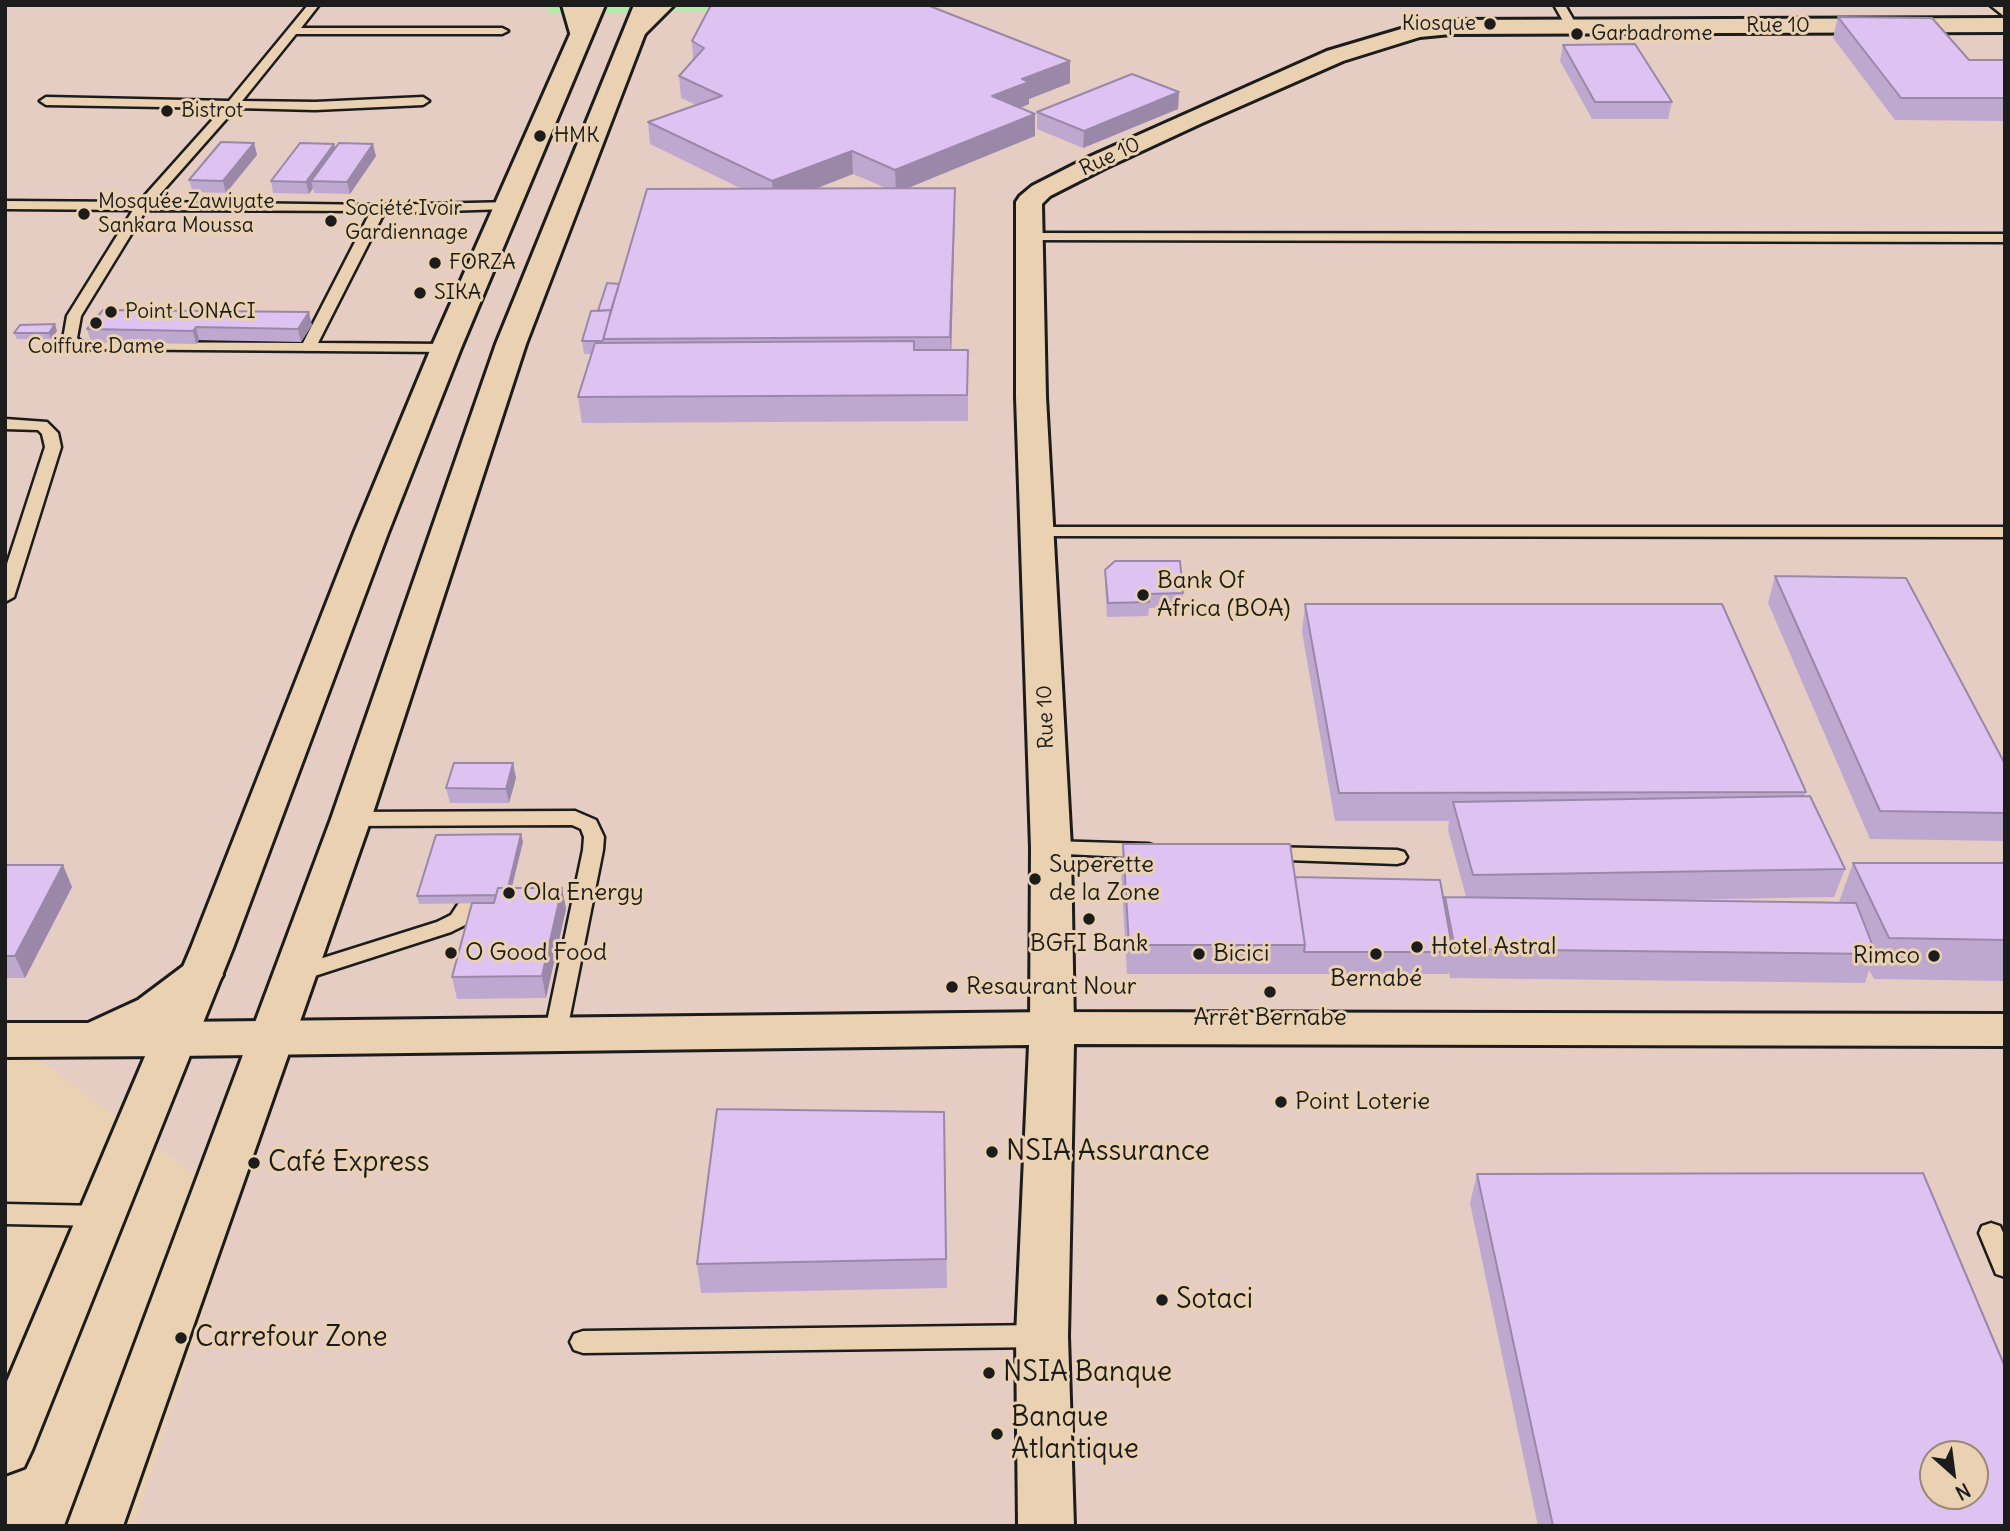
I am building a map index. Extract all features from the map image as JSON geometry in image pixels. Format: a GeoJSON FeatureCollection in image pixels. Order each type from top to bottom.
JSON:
{"type":"FeatureCollection","features":[{"type":"Feature","properties":{"kind":"main road"},"geometry":{"type":"LineString","coordinates":[[5,1450],[201,975],[371,533],[507,205],[577,20],[594,5]]}},
{"type":"Feature","properties":{"kind":"main road"},"geometry":{"type":"LineString","coordinates":[[95,1526],[351,819],[511,344],[640,18],[663,5]]}},
{"type":"Feature","properties":{"kind":"main road","name":"Rue 10"},"geometry":{"type":"LineString","coordinates":[[1046,1526],[1042,1336],[1052,1028],[1051,848],[1031,397],[1028,237],[1030,202],[1041,191],[1096,163],[1335,56],[1418,31],[1565,16],[2005,25]]}},
{"type":"Feature","properties":{"kind":"main road"},"geometry":{"type":"LineString","coordinates":[[84,1041],[114,1031],[154,1011],[201,975]]}},
{"type":"Feature","properties":{"kind":"main road"},"geometry":{"type":"LineString","coordinates":[[5,1041],[1052,1028],[2005,1030]]}},
{"type":"Feature","properties":{"kind":"lane"},"geometry":{"type":"LineString","coordinates":[[314,5],[233,104],[141,207],[74,316],[71,343],[78,346],[446,348]]}},
{"type":"Feature","properties":{"kind":"lane"},"geometry":{"type":"LineString","coordinates":[[1995,5],[2005,14]]}},
{"type":"Feature","properties":{"kind":"lane"},"geometry":{"type":"LineString","coordinates":[[294,31],[502,31]]}},
{"type":"Feature","properties":{"kind":"lane"},"geometry":{"type":"LineString","coordinates":[[46,102],[315,106],[424,102]]}},
{"type":"Feature","properties":{"kind":"lane"},"geometry":{"type":"LineString","coordinates":[[5,205],[366,205],[379,209],[507,205]]}},
{"type":"Feature","properties":{"kind":"lane"},"geometry":{"type":"LineString","coordinates":[[309,346],[379,209]]}},
{"type":"Feature","properties":{"kind":"lane"},"geometry":{"type":"LineString","coordinates":[[1028,237],[2005,238]]}},
{"type":"Feature","properties":{"kind":"lane"},"geometry":{"type":"LineString","coordinates":[[5,424],[42,425],[50,433],[53,447],[5,597]]}},
{"type":"Feature","properties":{"kind":"lane"},"geometry":{"type":"LineString","coordinates":[[1039,532],[2005,532]]}},
{"type":"Feature","properties":{"kind":"lane"},"geometry":{"type":"LineString","coordinates":[[484,842],[489,818]]}},
{"type":"Feature","properties":{"kind":"lane"},"geometry":{"type":"LineString","coordinates":[[351,819],[575,818],[589,825],[594,837],[555,1035]]}},
{"type":"Feature","properties":{"kind":"lane"},"geometry":{"type":"LineString","coordinates":[[1051,848],[1162,851]]}},
{"type":"Feature","properties":{"kind":"lane"},"geometry":{"type":"LineString","coordinates":[[1245,853],[1398,857]]}},
{"type":"Feature","properties":{"kind":"lane"},"geometry":{"type":"LineString","coordinates":[[296,974],[444,927],[458,920],[469,903]]}},
{"type":"Feature","properties":{"kind":"lane"},"geometry":{"type":"LineString","coordinates":[[5,1214],[102,1216]]}},
{"type":"Feature","properties":{"kind":"lane"},"geometry":{"type":"LineString","coordinates":[[1991,1233],[2005,1267]]}},
{"type":"Feature","properties":{"kind":"lane"},"geometry":{"type":"LineString","coordinates":[[583,1342],[1042,1336]]}},
{"type":"Feature","properties":{"kind":"shaded area"},"geometry":{"type":"Polygon","coordinates":[[[5,5],[549,5],[547,13],[742,5],[2005,5],[2005,1526],[134,1526],[238,1206],[5,1035],[5,5]]]}},
{"type":"Feature","properties":{"kind":"green space"},"geometry":{"type":"Polygon","coordinates":[[[549,5],[742,5],[719,11],[547,14],[549,5]]]}},
{"type":"Feature","properties":{"kind":"building"},"geometry":{"type":"Polygon","coordinates":[[[711,5],[927,5],[1070,61],[1022,79],[1029,82],[992,96],[1035,114],[895,170],[852,151],[772,181],[648,122],[722,96],[679,76],[704,48],[692,41],[711,5]]]}},
{"type":"Feature","properties":{"kind":"building"},"geometry":{"type":"Polygon","coordinates":[[[1838,17],[1932,18],[1969,60],[2005,60],[2005,98],[1901,98],[1838,17]]]}},
{"type":"Feature","properties":{"kind":"building"},"geometry":{"type":"Polygon","coordinates":[[[1635,44],[1672,102],[1595,102],[1563,45],[1635,44]]]}},
{"type":"Feature","properties":{"kind":"building"},"geometry":{"type":"Polygon","coordinates":[[[1132,74],[1179,92],[1084,131],[1037,112],[1132,74]]]}},
{"type":"Feature","properties":{"kind":"building"},"geometry":{"type":"Polygon","coordinates":[[[221,142],[254,143],[223,181],[189,180],[221,142]]]}},
{"type":"Feature","properties":{"kind":"building"},"geometry":{"type":"Polygon","coordinates":[[[300,143],[334,144],[306,182],[271,181],[300,143]]]}},
{"type":"Feature","properties":{"kind":"building"},"geometry":{"type":"Polygon","coordinates":[[[339,143],[373,144],[347,182],[311,181],[339,143]]]}},
{"type":"Feature","properties":{"kind":"building"},"geometry":{"type":"Polygon","coordinates":[[[955,188],[950,337],[603,339],[647,189],[955,188]]]}},
{"type":"Feature","properties":{"kind":"building"},"geometry":{"type":"Polygon","coordinates":[[[607,283],[619,284],[611,310],[598,311],[607,283]]]}},
{"type":"Feature","properties":{"kind":"building"},"geometry":{"type":"Polygon","coordinates":[[[103,310],[309,312],[298,329],[87,329],[103,310]]]}},
{"type":"Feature","properties":{"kind":"building"},"geometry":{"type":"Polygon","coordinates":[[[611,310],[603,341],[582,341],[591,311],[611,310]]]}},
{"type":"Feature","properties":{"kind":"building"},"geometry":{"type":"Polygon","coordinates":[[[55,324],[49,333],[14,333],[20,325],[55,324]]]}},
{"type":"Feature","properties":{"kind":"building"},"geometry":{"type":"Polygon","coordinates":[[[914,341],[914,350],[968,350],[967,395],[578,397],[595,343],[914,341]]]}},
{"type":"Feature","properties":{"kind":"building","name":"Bank Of Africa (BOA)"},"geometry":{"type":"Polygon","coordinates":[[[1115,561],[1180,561],[1183,593],[1147,594],[1149,602],[1108,603],[1105,570],[1115,561]]]}},
{"type":"Feature","properties":{"kind":"building"},"geometry":{"type":"Polygon","coordinates":[[[1775,576],[1906,578],[2005,764],[2005,813],[1880,811],[1775,576]]]}},
{"type":"Feature","properties":{"kind":"building"},"geometry":{"type":"Polygon","coordinates":[[[1305,604],[1722,604],[1806,792],[1339,793],[1305,604]]]}},
{"type":"Feature","properties":{"kind":"building"},"geometry":{"type":"Polygon","coordinates":[[[454,763],[513,763],[506,789],[446,788],[454,763]]]}},
{"type":"Feature","properties":{"kind":"building"},"geometry":{"type":"Polygon","coordinates":[[[1810,796],[1845,869],[1473,875],[1453,802],[1810,796]]]}},
{"type":"Feature","properties":{"kind":"building"},"geometry":{"type":"Polygon","coordinates":[[[521,834],[508,888],[498,888],[496,895],[417,896],[436,835],[521,834]]]}},
{"type":"Feature","properties":{"kind":"building"},"geometry":{"type":"Polygon","coordinates":[[[1123,844],[1290,844],[1305,945],[1129,945],[1123,844]]]}},
{"type":"Feature","properties":{"kind":"building"},"geometry":{"type":"Polygon","coordinates":[[[1853,863],[2005,863],[2005,940],[1889,938],[1853,863]]]}},
{"type":"Feature","properties":{"kind":"building"},"geometry":{"type":"Polygon","coordinates":[[[5,865],[63,865],[15,956],[5,956],[5,865]]]}},
{"type":"Feature","properties":{"kind":"building"},"geometry":{"type":"Polygon","coordinates":[[[1295,877],[1440,880],[1453,952],[1304,952],[1295,877]]]}},
{"type":"Feature","properties":{"kind":"building"},"geometry":{"type":"Polygon","coordinates":[[[498,888],[562,888],[542,976],[452,977],[472,903],[494,903],[498,888]]]}},
{"type":"Feature","properties":{"kind":"building"},"geometry":{"type":"Polygon","coordinates":[[[1445,897],[1856,903],[1876,954],[1455,949],[1445,897]]]}},
{"type":"Feature","properties":{"kind":"building"},"geometry":{"type":"Polygon","coordinates":[[[717,1109],[944,1112],[946,1259],[697,1264],[717,1109]]]}},
{"type":"Feature","properties":{"kind":"building"},"geometry":{"type":"Polygon","coordinates":[[[1923,1173],[2005,1367],[2005,1526],[1553,1526],[1477,1174],[1923,1173]]]}},
{"type":"Feature","properties":{"kind":"place","name":"Kiosque"},"geometry":{"type":"Point","coordinates":[1490,24]}},
{"type":"Feature","properties":{"kind":"place","name":"Garbadrome"},"geometry":{"type":"Point","coordinates":[1577,34]}},
{"type":"Feature","properties":{"kind":"place","name":"Bistrot"},"geometry":{"type":"Point","coordinates":[167,111]}},
{"type":"Feature","properties":{"kind":"place","name":"HMK"},"geometry":{"type":"Point","coordinates":[540,136]}},
{"type":"Feature","properties":{"kind":"place","name":"Mosquée Zawiyate Sankara Moussa"},"geometry":{"type":"Point","coordinates":[84,214]}},
{"type":"Feature","properties":{"kind":"place","name":"Société Ivoir Gardiennage"},"geometry":{"type":"Point","coordinates":[331,221]}},
{"type":"Feature","properties":{"kind":"place","name":"FORZA"},"geometry":{"type":"Point","coordinates":[435,263]}},
{"type":"Feature","properties":{"kind":"place","name":"SIKA"},"geometry":{"type":"Point","coordinates":[420,293]}},
{"type":"Feature","properties":{"kind":"place","name":"Point LONACI"},"geometry":{"type":"Point","coordinates":[111,312]}},
{"type":"Feature","properties":{"kind":"place","name":"Coiffure Dame"},"geometry":{"type":"Point","coordinates":[96,323]}},
{"type":"Feature","properties":{"kind":"place","name":"Bank Of Africa (BOA)"},"geometry":{"type":"Point","coordinates":[1143,595]}},
{"type":"Feature","properties":{"kind":"place","name":"Superette de la Zone"},"geometry":{"type":"Point","coordinates":[1035,879]}},
{"type":"Feature","properties":{"kind":"place","name":"Ola Energy"},"geometry":{"type":"Point","coordinates":[509,893]}},
{"type":"Feature","properties":{"kind":"place","name":"BGFI Bank"},"geometry":{"type":"Point","coordinates":[1089,919]}},
{"type":"Feature","properties":{"kind":"place","name":"Hotel Astral"},"geometry":{"type":"Point","coordinates":[1417,947]}},
{"type":"Feature","properties":{"kind":"place","name":"O Good Food"},"geometry":{"type":"Point","coordinates":[451,953]}},
{"type":"Feature","properties":{"kind":"place","name":"Bicici"},"geometry":{"type":"Point","coordinates":[1199,954]}},
{"type":"Feature","properties":{"kind":"place","name":"Bernabé"},"geometry":{"type":"Point","coordinates":[1376,954]}},
{"type":"Feature","properties":{"kind":"place","name":"Rimco"},"geometry":{"type":"Point","coordinates":[1934,956]}},
{"type":"Feature","properties":{"kind":"place","name":"Resaurant Nour"},"geometry":{"type":"Point","coordinates":[952,987]}},
{"type":"Feature","properties":{"kind":"place","name":"Arrêt Bernabe"},"geometry":{"type":"Point","coordinates":[1270,992]}},
{"type":"Feature","properties":{"kind":"place","name":"Point Loterie"},"geometry":{"type":"Point","coordinates":[1281,1102]}},
{"type":"Feature","properties":{"kind":"place","name":"NSIA Assurance"},"geometry":{"type":"Point","coordinates":[992,1152]}},
{"type":"Feature","properties":{"kind":"place","name":"Café Express"},"geometry":{"type":"Point","coordinates":[254,1163]}},
{"type":"Feature","properties":{"kind":"place","name":"Sotaci"},"geometry":{"type":"Point","coordinates":[1162,1300]}},
{"type":"Feature","properties":{"kind":"place","name":"Carrefour Zone"},"geometry":{"type":"Point","coordinates":[181,1338]}},
{"type":"Feature","properties":{"kind":"place","name":"NSIA Banque"},"geometry":{"type":"Point","coordinates":[989,1373]}},
{"type":"Feature","properties":{"kind":"place","name":"Banque Atlantique"},"geometry":{"type":"Point","coordinates":[997,1434]}}]}
